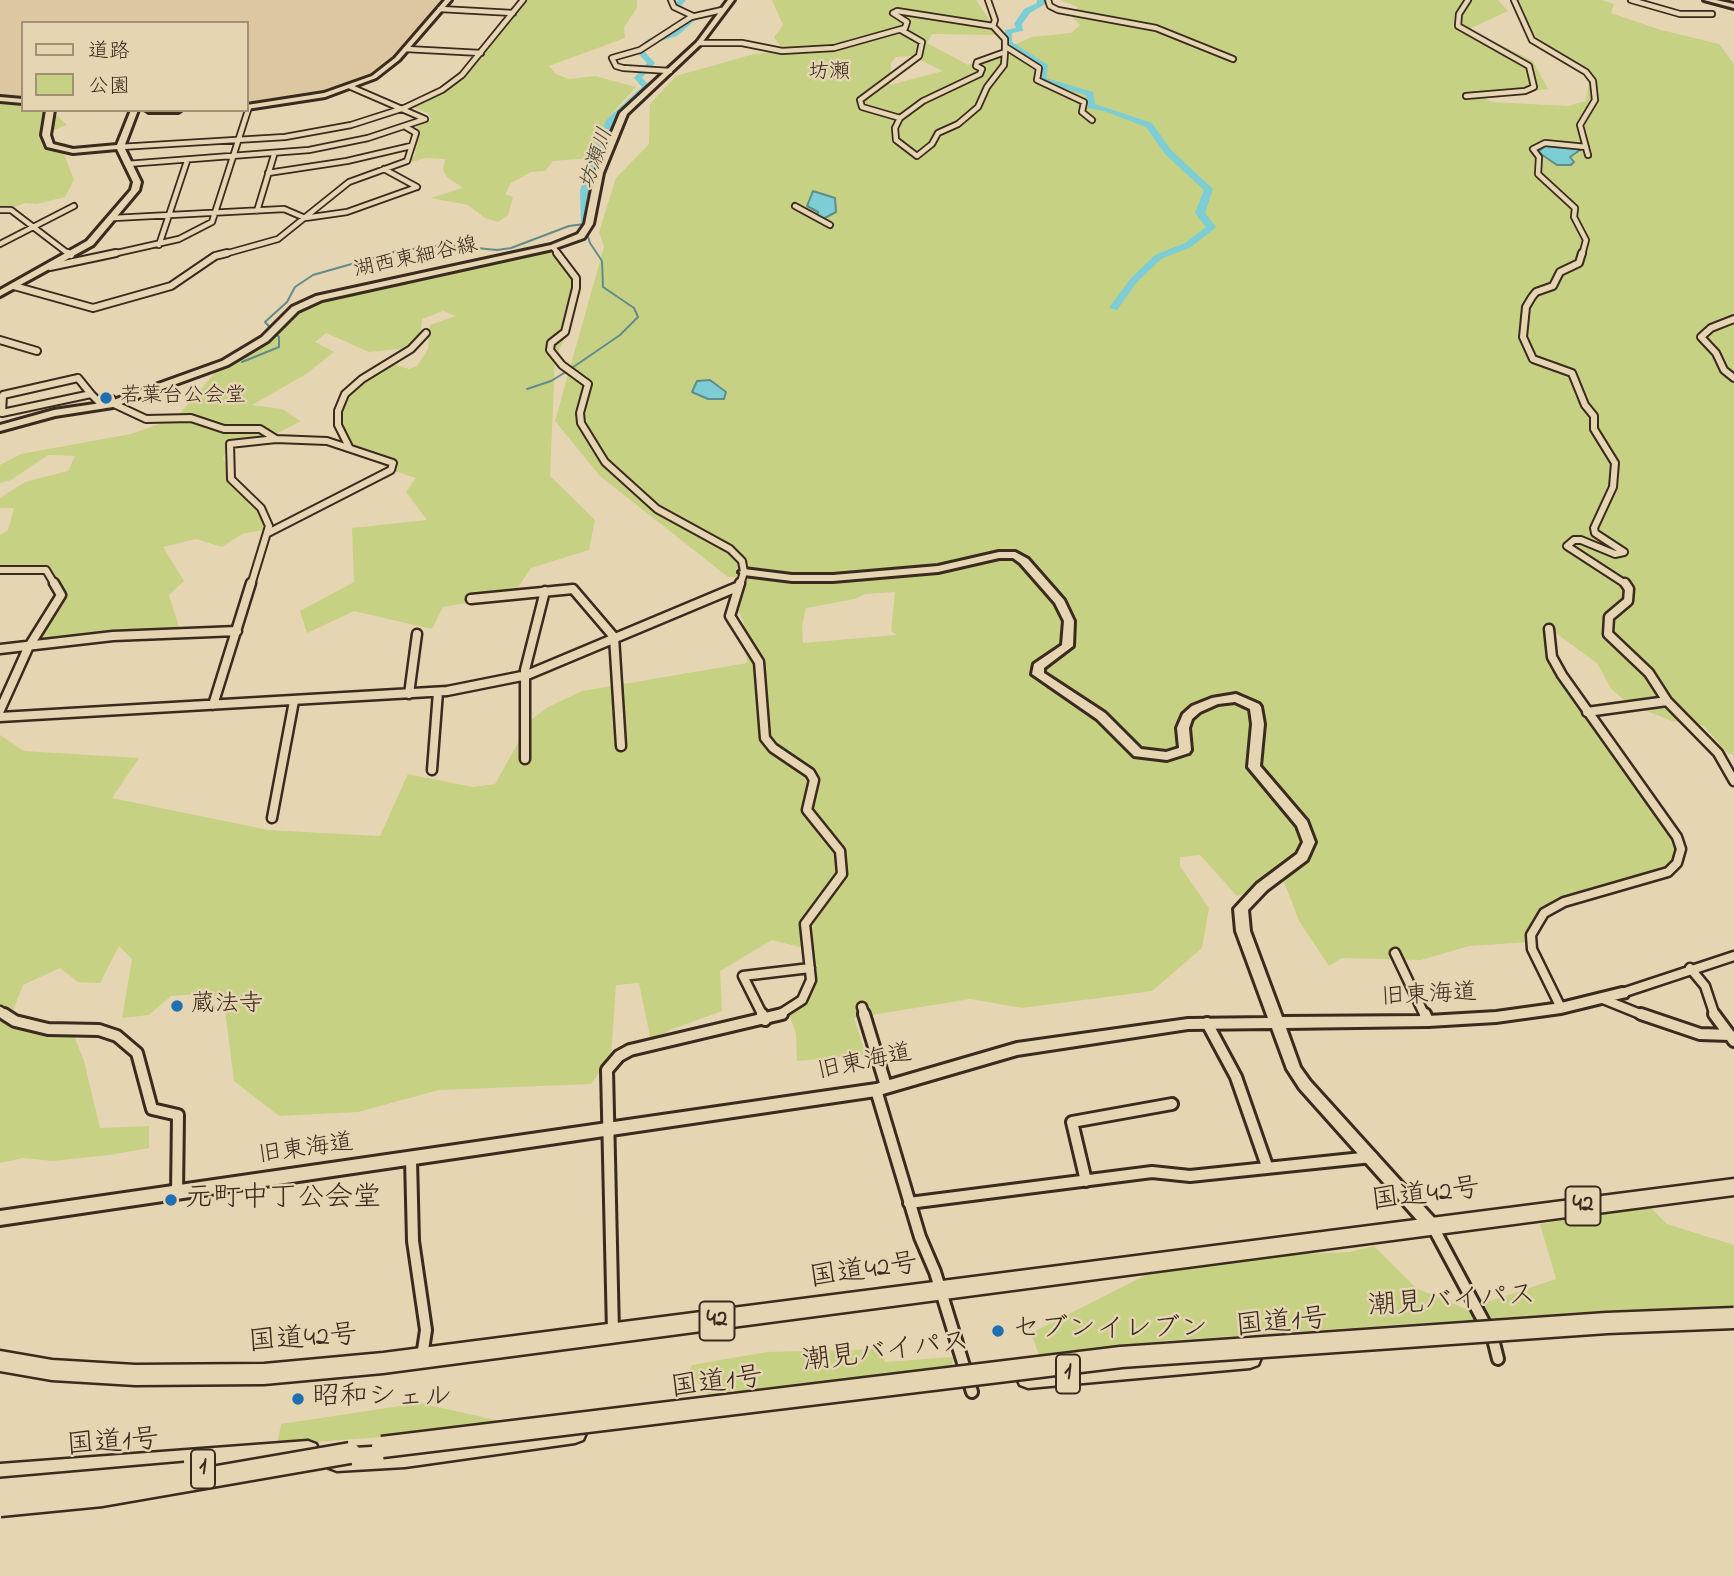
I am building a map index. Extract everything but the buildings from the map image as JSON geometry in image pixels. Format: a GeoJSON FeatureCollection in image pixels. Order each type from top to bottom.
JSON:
{"type":"FeatureCollection","features":[{"type":"Feature","properties":{"kind":"highway","name":"国道42号"},"geometry":{"type":"LineString","coordinates":[[0,1361],[52,1370],[135,1375],[264,1374],[613,1333],[1734,1186]]}},
{"type":"Feature","properties":{"kind":"highway","name":"潮見バイパス"},"geometry":{"type":"LineString","coordinates":[[0,1475],[382,1447],[1121,1357],[1454,1332],[1734,1318]]}},
{"type":"Feature","properties":{"kind":"highway","name":"国道1号"},"geometry":{"type":"LineString","coordinates":[[0,1482],[405,1456],[971,1388],[1495,1349],[1734,1323]]}},
{"type":"Feature","properties":{"kind":"highway","name":"潮見バイパス"},"geometry":{"type":"LineString","coordinates":[[0,1489],[288,1461],[382,1447]]}},
{"type":"Feature","properties":{"kind":"highway"},"geometry":{"type":"LineString","coordinates":[[0,1506],[102,1496],[350,1453]]}},
{"type":"Feature","properties":{"kind":"street"},"geometry":{"type":"LineString","coordinates":[[248,107],[295,102],[351,87],[388,68],[448,0]]}},
{"type":"Feature","properties":{"kind":"street"},"geometry":{"type":"LineString","coordinates":[[50,112],[46,135],[50,145],[73,151],[239,141],[329,130],[404,108],[451,84],[481,53],[523,0]]}},
{"type":"Feature","properties":{"kind":"street"},"geometry":{"type":"LineString","coordinates":[[671,0],[674,7],[693,16]]}},
{"type":"Feature","properties":{"kind":"street","name":"湖西東細谷線"},"geometry":{"type":"LineString","coordinates":[[0,428],[113,401],[225,363],[265,339],[295,309],[309,301],[553,247],[572,240],[587,229],[599,173],[625,113],[699,43],[731,0]]}},
{"type":"Feature","properties":{"kind":"street"},"geometry":{"type":"LineString","coordinates":[[988,0],[995,20],[993,26]]}},
{"type":"Feature","properties":{"kind":"street"},"geometry":{"type":"LineString","coordinates":[[1048,0],[1050,6],[1058,10],[1087,12],[1107,21],[1156,28],[1233,59]]}},
{"type":"Feature","properties":{"kind":"street"},"geometry":{"type":"LineString","coordinates":[[1466,96],[1525,91],[1534,87],[1529,66],[1458,26],[1459,13],[1468,0]]}},
{"type":"Feature","properties":{"kind":"street"},"geometry":{"type":"LineString","coordinates":[[1514,0],[1532,40],[1586,72],[1593,81],[1595,100],[1580,125],[1587,151],[1545,143],[1533,149],[1539,157],[1538,174],[1575,208],[1574,217],[1586,240],[1579,263],[1560,271],[1553,286],[1536,292],[1529,301],[1523,337],[1533,359],[1565,369],[1576,379],[1585,405],[1594,416],[1594,429],[1615,463],[1613,487],[1594,528],[1595,533],[1618,546],[1624,554],[1615,554],[1581,540],[1569,542],[1567,546],[1571,551],[1624,581],[1629,589],[1628,601],[1609,617],[1608,634],[1649,673],[1667,701],[1718,753],[1734,781]]}},
{"type":"Feature","properties":{"kind":"street"},"geometry":{"type":"LineString","coordinates":[[1630,0],[1680,13],[1712,14]]}},
{"type":"Feature","properties":{"kind":"street"},"geometry":{"type":"LineString","coordinates":[[1707,0],[1734,6]]}},
{"type":"Feature","properties":{"kind":"street"},"geometry":{"type":"LineString","coordinates":[[440,9],[513,13]]}},
{"type":"Feature","properties":{"kind":"street"},"geometry":{"type":"LineString","coordinates":[[670,71],[622,68],[616,66],[612,58],[640,50],[693,16],[722,10]]}},
{"type":"Feature","properties":{"kind":"street"},"geometry":{"type":"LineString","coordinates":[[699,43],[742,43],[782,51],[822,49],[901,30],[908,25],[894,12],[905,11],[993,26],[1005,39],[1005,50],[1001,71],[987,87],[978,107],[958,124],[938,133],[932,144],[917,156],[896,140],[895,128],[901,118],[923,101],[981,73],[977,62],[1005,50],[1034,63],[1039,68],[1037,80],[1084,102],[1082,112],[1092,120]]}},
{"type":"Feature","properties":{"kind":"street"},"geometry":{"type":"LineString","coordinates":[[901,30],[922,42],[919,56],[860,100],[862,107],[901,118]]}},
{"type":"Feature","properties":{"kind":"street"},"geometry":{"type":"LineString","coordinates":[[405,49],[481,53]]}},
{"type":"Feature","properties":{"kind":"street"},"geometry":{"type":"LineString","coordinates":[[127,164],[274,155],[348,143],[425,119],[351,87]]}},
{"type":"Feature","properties":{"kind":"street"},"geometry":{"type":"LineString","coordinates":[[0,99],[21,101]]}},
{"type":"Feature","properties":{"kind":"street"},"geometry":{"type":"LineString","coordinates":[[0,293],[90,243],[114,218],[137,186],[120,147],[134,112]]}},
{"type":"Feature","properties":{"kind":"street"},"geometry":{"type":"LineString","coordinates":[[50,267],[159,245],[206,227],[212,222],[247,112]]}},
{"type":"Feature","properties":{"kind":"street"},"geometry":{"type":"LineString","coordinates":[[14,286],[93,308],[171,286],[215,256],[278,239],[349,183],[407,161],[416,133],[406,127]]}},
{"type":"Feature","properties":{"kind":"street"},"geometry":{"type":"LineString","coordinates":[[268,173],[347,161],[411,146]]}},
{"type":"Feature","properties":{"kind":"street"},"geometry":{"type":"LineString","coordinates":[[257,211],[274,155]]}},
{"type":"Feature","properties":{"kind":"street"},"geometry":{"type":"LineString","coordinates":[[159,245],[187,161]]}},
{"type":"Feature","properties":{"kind":"street"},"geometry":{"type":"LineString","coordinates":[[114,218],[284,209],[305,218],[347,212],[417,187],[384,169]]}},
{"type":"Feature","properties":{"kind":"street"},"geometry":{"type":"LineString","coordinates":[[0,244],[74,206]]}},
{"type":"Feature","properties":{"kind":"street"},"geometry":{"type":"LineString","coordinates":[[795,206],[830,225]]}},
{"type":"Feature","properties":{"kind":"street"},"geometry":{"type":"LineString","coordinates":[[0,210],[11,210],[71,255]]}},
{"type":"Feature","properties":{"kind":"street"},"geometry":{"type":"LineString","coordinates":[[553,247],[576,278],[576,288],[565,332],[551,344],[550,350],[562,365],[588,384],[580,413],[581,423],[605,462],[657,509],[730,549],[742,561],[744,572],[737,587],[730,617],[759,662],[761,718],[765,738],[773,748],[810,773],[814,780],[807,810],[840,851],[842,874],[805,924],[810,968],[809,990],[802,1000],[787,1012],[765,1020],[644,1046],[619,1056],[607,1070],[605,1080],[609,1130],[613,1333]]}},
{"type":"Feature","properties":{"kind":"street"},"geometry":{"type":"LineString","coordinates":[[1734,319],[1712,328],[1701,337],[1716,354],[1724,370],[1734,377]]}},
{"type":"Feature","properties":{"kind":"street"},"geometry":{"type":"LineString","coordinates":[[349,447],[338,425],[338,411],[345,394],[362,379],[411,349],[426,333]]}},
{"type":"Feature","properties":{"kind":"street"},"geometry":{"type":"LineString","coordinates":[[0,340],[37,351]]}},
{"type":"Feature","properties":{"kind":"street"},"geometry":{"type":"LineString","coordinates":[[91,394],[2,413],[2,395],[78,378],[99,402],[113,401],[146,419],[191,418],[224,429],[260,429],[271,433],[276,439]]}},
{"type":"Feature","properties":{"kind":"street"},"geometry":{"type":"LineString","coordinates":[[17,410],[22,422]]}},
{"type":"Feature","properties":{"kind":"street"},"geometry":{"type":"LineString","coordinates":[[213,705],[268,533],[267,517],[261,508],[231,479],[228,449],[236,441],[276,439],[327,442],[391,461],[392,468],[268,533]]}},
{"type":"Feature","properties":{"kind":"street"},"geometry":{"type":"LineString","coordinates":[[744,572],[792,578],[834,578],[938,569],[999,555],[1015,555],[1024,561],[1060,602],[1069,621],[1067,646],[1038,667],[1038,674],[1101,716],[1138,753],[1167,756],[1185,750],[1183,728],[1187,717],[1206,705],[1236,698],[1255,707],[1258,724],[1254,767],[1309,835],[1308,847],[1302,857],[1262,887],[1241,909],[1243,931],[1294,1069],[1305,1085],[1432,1224],[1495,1349]]}},
{"type":"Feature","properties":{"kind":"street"},"geometry":{"type":"LineString","coordinates":[[0,570],[46,570],[61,593],[28,648],[0,710]]}},
{"type":"Feature","properties":{"kind":"street"},"geometry":{"type":"LineString","coordinates":[[0,717],[80,710],[439,692],[527,675],[737,587]]}},
{"type":"Feature","properties":{"kind":"street"},"geometry":{"type":"LineString","coordinates":[[471,599],[573,589],[614,637],[621,746]]}},
{"type":"Feature","properties":{"kind":"street"},"geometry":{"type":"LineString","coordinates":[[525,759],[527,675],[545,591]]}},
{"type":"Feature","properties":{"kind":"street"},"geometry":{"type":"LineString","coordinates":[[1549,629],[1552,657],[1681,849],[1677,863],[1668,872],[1564,902],[1545,913],[1531,935],[1532,949],[1561,1008]]}},
{"type":"Feature","properties":{"kind":"street"},"geometry":{"type":"LineString","coordinates":[[0,649],[28,648],[113,636],[237,632]]}},
{"type":"Feature","properties":{"kind":"street"},"geometry":{"type":"LineString","coordinates":[[409,694],[417,634]]}},
{"type":"Feature","properties":{"kind":"street"},"geometry":{"type":"LineString","coordinates":[[432,770],[439,692]]}},
{"type":"Feature","properties":{"kind":"street"},"geometry":{"type":"LineString","coordinates":[[272,818],[294,701]]}},
{"type":"Feature","properties":{"kind":"street"},"geometry":{"type":"LineString","coordinates":[[1587,712],[1667,701]]}},
{"type":"Feature","properties":{"kind":"street"},"geometry":{"type":"LineString","coordinates":[[1395,953],[1428,1021]]}},
{"type":"Feature","properties":{"kind":"street","name":"旧東海道"},"geometry":{"type":"LineString","coordinates":[[0,1218],[881,1088],[1017,1049],[1206,1023],[1428,1021],[1561,1008],[1603,999],[1689,968],[1734,956]]}},
{"type":"Feature","properties":{"kind":"street"},"geometry":{"type":"LineString","coordinates":[[765,1020],[743,976],[810,968]]}},
{"type":"Feature","properties":{"kind":"street"},"geometry":{"type":"LineString","coordinates":[[1689,968],[1705,986],[1714,1014],[1732,1038]]}},
{"type":"Feature","properties":{"kind":"street"},"geometry":{"type":"LineString","coordinates":[[1603,999],[1674,1027],[1732,1038]]}},
{"type":"Feature","properties":{"kind":"street"},"geometry":{"type":"LineString","coordinates":[[862,1007],[909,1203],[971,1388]]}},
{"type":"Feature","properties":{"kind":"street"},"geometry":{"type":"LineString","coordinates":[[0,1011],[15,1021],[48,1029],[99,1030],[117,1036],[137,1053],[152,1109],[178,1115],[177,1193]]}},
{"type":"Feature","properties":{"kind":"street"},"geometry":{"type":"LineString","coordinates":[[1206,1023],[1236,1077],[1267,1166]]}},
{"type":"Feature","properties":{"kind":"street"},"geometry":{"type":"LineString","coordinates":[[1086,1181],[1072,1122],[1129,1114],[1138,1108],[1171,1104]]}},
{"type":"Feature","properties":{"kind":"street"},"geometry":{"type":"LineString","coordinates":[[909,1203],[1152,1172],[1190,1176],[1372,1157]]}},
{"type":"Feature","properties":{"kind":"street"},"geometry":{"type":"LineString","coordinates":[[411,1159],[413,1241],[426,1330],[422,1357]]}},
{"type":"Feature","properties":{"kind":"shaded area"},"geometry":{"type":"Polygon","coordinates":[[[0,0],[445,0],[389,64],[371,77],[345,88],[289,102],[248,106],[248,21],[21,21],[21,99],[0,97],[0,0]]]}},
{"type":"Feature","properties":{"kind":"green space"},"geometry":{"type":"Polygon","coordinates":[[[523,0],[637,0],[637,8],[624,27],[625,38],[549,66],[556,74],[569,79],[595,76],[636,87],[606,120],[592,158],[553,161],[545,171],[531,172],[511,183],[505,194],[513,197],[508,215],[498,222],[485,218],[468,205],[431,198],[463,188],[447,177],[443,170],[445,159],[426,158],[408,163],[415,155],[416,142],[421,132],[415,127],[431,120],[428,113],[412,107],[459,77],[523,0]]]}},
{"type":"Feature","properties":{"kind":"green space"},"geometry":{"type":"Polygon","coordinates":[[[772,0],[976,0],[1000,35],[932,34],[927,43],[968,65],[1032,37],[1071,33],[1080,25],[1072,17],[1078,7],[1060,0],[1498,0],[1508,11],[1469,29],[1533,61],[1548,89],[1485,98],[1492,102],[1568,106],[1586,101],[1589,82],[1578,64],[1540,43],[1529,26],[1519,0],[1602,0],[1614,4],[1611,13],[1661,30],[1719,44],[1734,64],[1734,755],[1727,753],[1704,726],[1672,721],[1629,704],[1612,690],[1597,663],[1543,624],[1552,658],[1679,842],[1677,863],[1555,907],[1532,942],[1469,946],[1421,960],[1342,958],[1329,966],[1299,921],[1283,879],[1237,896],[1200,855],[1180,857],[1180,866],[1209,908],[1202,948],[1152,991],[1022,1008],[970,999],[854,1018],[866,1055],[797,1061],[796,1034],[789,1013],[811,980],[807,949],[772,940],[720,971],[722,1011],[670,1030],[651,1041],[639,983],[616,985],[611,1057],[591,1084],[439,1090],[358,1112],[279,1116],[234,1081],[225,1010],[212,993],[171,996],[149,1015],[122,1018],[132,959],[119,946],[100,983],[78,982],[60,968],[23,985],[13,1010],[35,1029],[73,1033],[84,1061],[100,1128],[149,1126],[149,1148],[53,1161],[23,1158],[0,1163],[0,735],[24,751],[139,758],[112,798],[268,830],[380,836],[408,774],[473,787],[495,784],[531,720],[548,707],[582,691],[747,663],[744,623],[733,599],[749,577],[728,577],[600,476],[555,421],[604,247],[599,232],[616,178],[649,144],[650,104],[676,76],[754,54],[784,51],[774,37],[783,25],[772,0]],[[911,56],[896,57],[891,63],[890,85],[943,71],[911,56]],[[895,592],[865,594],[855,599],[806,608],[802,626],[803,643],[897,635],[891,631],[895,592]]]}},
{"type":"Feature","properties":{"kind":"green space"},"geometry":{"type":"Polygon","coordinates":[[[0,101],[21,104],[21,112],[53,112],[67,125],[43,134],[46,146],[64,154],[74,180],[65,197],[37,204],[25,203],[12,208],[0,208],[0,101]]]}},
{"type":"Feature","properties":{"kind":"green space"},"geometry":{"type":"Polygon","coordinates":[[[549,247],[571,274],[571,323],[555,360],[550,476],[595,520],[589,550],[531,568],[513,595],[443,607],[432,629],[354,611],[307,633],[300,611],[354,582],[352,528],[427,520],[406,492],[416,478],[391,470],[349,447],[338,414],[352,387],[391,363],[409,369],[417,366],[428,349],[430,325],[456,316],[443,311],[422,319],[421,330],[408,348],[369,352],[326,333],[315,342],[334,352],[306,374],[252,405],[282,409],[301,421],[263,441],[230,444],[223,458],[231,479],[250,496],[268,529],[242,534],[222,547],[196,539],[163,547],[184,581],[169,595],[182,637],[28,648],[60,597],[43,571],[0,571],[0,535],[8,530],[14,508],[0,508],[0,498],[25,482],[68,471],[75,456],[48,455],[11,480],[0,483],[0,465],[21,454],[131,434],[176,418],[220,367],[248,350],[315,299],[549,247]]]}},
{"type":"Feature","properties":{"kind":"green space"},"geometry":{"type":"Polygon","coordinates":[[[1650,1207],[1667,1224],[1734,1245],[1734,1306],[1617,1310],[1161,1341],[1039,1355],[1031,1333],[1146,1275],[1264,1256],[1350,1252],[1374,1246],[1416,1288],[1466,1309],[1556,1279],[1540,1224],[1650,1207]]]}},
{"type":"Feature","properties":{"kind":"green space"},"geometry":{"type":"Polygon","coordinates":[[[881,1349],[885,1362],[953,1357],[952,1366],[710,1396],[689,1372],[692,1365],[767,1352],[881,1349]]]}},
{"type":"Feature","properties":{"kind":"green space"},"geometry":{"type":"Polygon","coordinates":[[[420,1403],[504,1422],[382,1437],[277,1445],[281,1424],[420,1403]]]}},
{"type":"Feature","properties":{"kind":"water"},"geometry":{"type":"Polygon","coordinates":[[[1546,145],[1580,150],[1570,157],[1574,162],[1571,165],[1557,165],[1538,152],[1546,145]]]}},
{"type":"Feature","properties":{"kind":"water"},"geometry":{"type":"Polygon","coordinates":[[[813,191],[835,198],[836,212],[823,219],[817,218],[818,212],[807,206],[813,191]]]}},
{"type":"Feature","properties":{"kind":"water"},"geometry":{"type":"Polygon","coordinates":[[[710,380],[726,392],[724,399],[708,399],[692,392],[697,381],[710,380]]]}},
{"type":"Feature","properties":{"kind":"waterway","name":"坊瀬川"},"geometry":{"type":"LineString","coordinates":[[584,224],[584,190],[610,120],[647,87],[638,78],[651,63],[639,50],[651,41],[674,34],[696,16],[677,7],[682,0]]}},
{"type":"Feature","properties":{"kind":"waterway"},"geometry":{"type":"LineString","coordinates":[[1041,0],[1041,4],[1027,11],[1018,24],[1020,29],[1008,32],[1008,43],[1045,67],[1042,79],[1090,94],[1091,106],[1149,125],[1168,152],[1209,189],[1200,213],[1211,227],[1188,245],[1158,257],[1134,280],[1114,308]]}},
{"type":"Feature","properties":{"kind":"waterway"},"geometry":{"type":"LineString","coordinates":[[242,362],[279,347],[279,337],[265,322],[287,302],[295,287],[313,275],[397,251],[446,245],[497,250],[511,248],[569,226],[584,224],[590,243],[602,261],[603,287],[634,308],[638,317],[620,335],[569,370],[551,381],[527,389]]}},
{"type":"Feature","properties":{"kind":"place","name":"若葉台公会堂"},"geometry":{"type":"Point","coordinates":[106,398]}},
{"type":"Feature","properties":{"kind":"place","name":"蔵法寺"},"geometry":{"type":"Point","coordinates":[177,1006]}},
{"type":"Feature","properties":{"kind":"place","name":"元町中丁公会堂"},"geometry":{"type":"Point","coordinates":[171,1200]}},
{"type":"Feature","properties":{"kind":"place","name":"セブンイレブン"},"geometry":{"type":"Point","coordinates":[998,1331]}},
{"type":"Feature","properties":{"kind":"place","name":"昭和シェル"},"geometry":{"type":"Point","coordinates":[298,1399]}},
{"type":"Feature","properties":{"kind":"district","name":"坊瀬"},"geometry":{"type":"Point","coordinates":[829,74]}}]}
